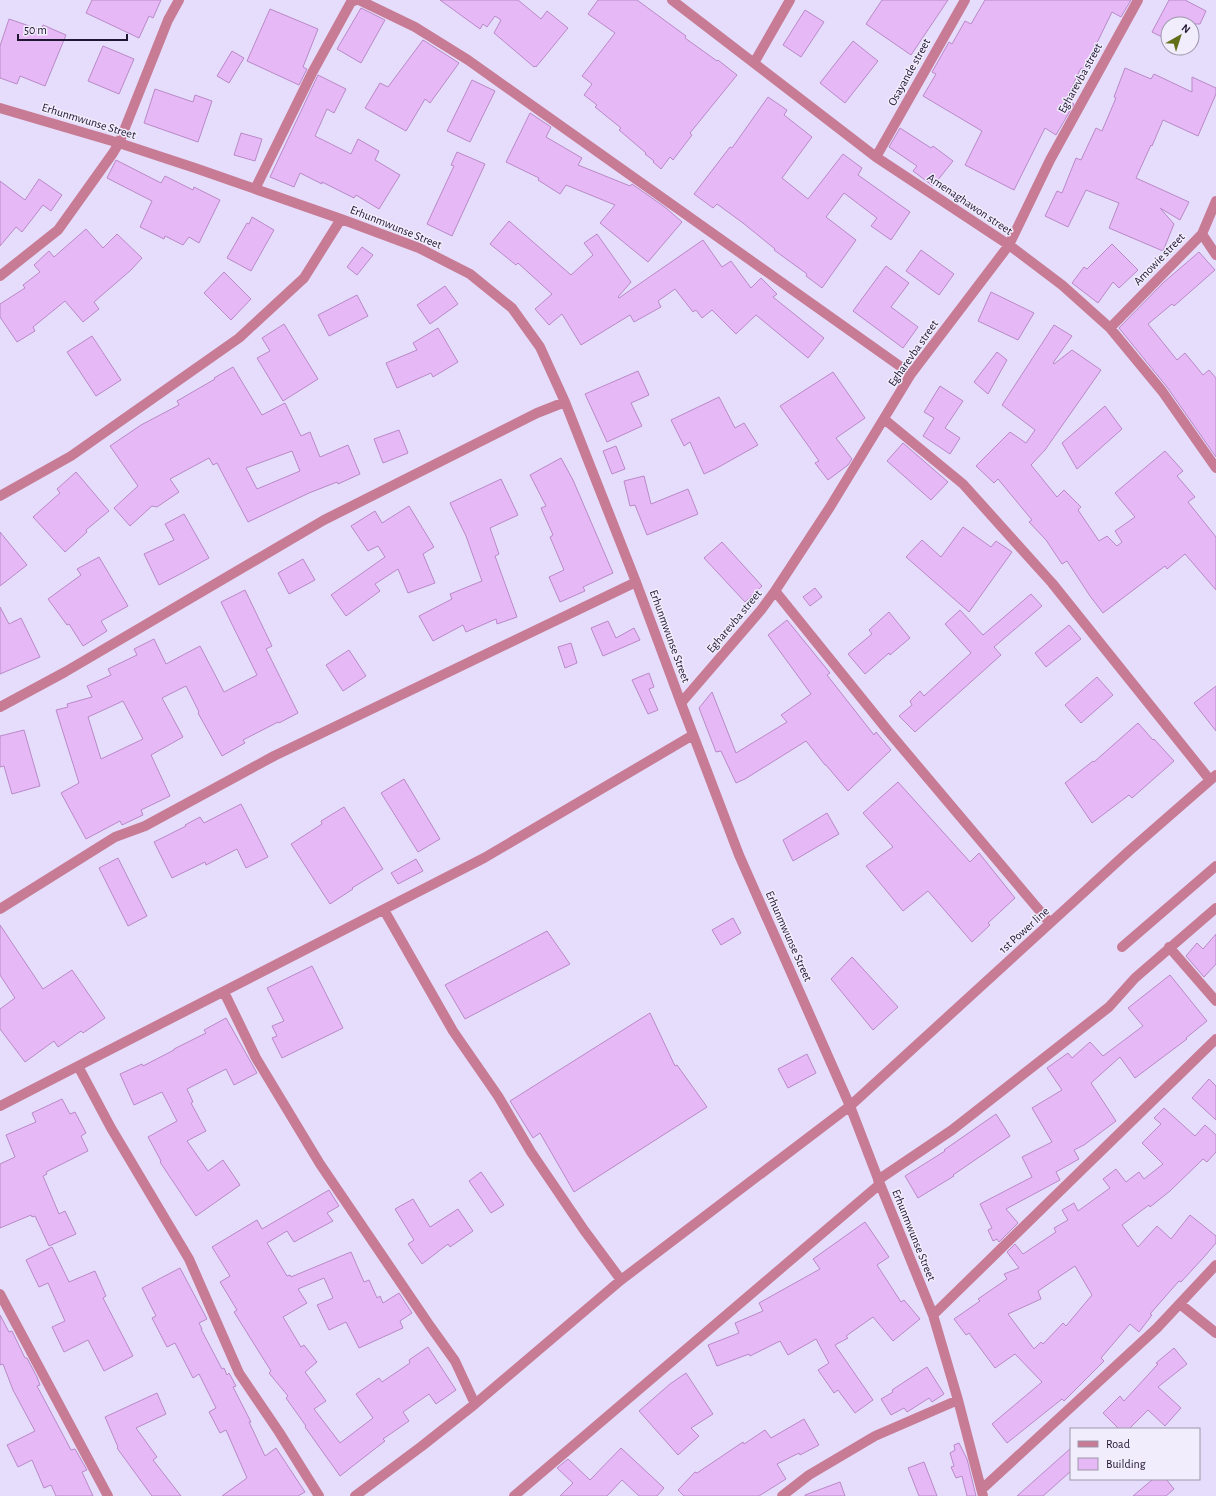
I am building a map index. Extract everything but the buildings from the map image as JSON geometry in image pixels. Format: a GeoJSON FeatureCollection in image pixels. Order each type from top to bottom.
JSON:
{"type":"FeatureCollection","features":[{"type":"Feature","properties":{"kind":"street"},"geometry":{"type":"LineString","coordinates":[[0,276],[58,230],[119,143],[168,20],[179,0]]}},
{"type":"Feature","properties":{"kind":"street"},"geometry":{"type":"LineString","coordinates":[[255,189],[312,73],[351,2],[358,0],[415,27],[468,60],[912,374]]}},
{"type":"Feature","properties":{"kind":"street","name":"Amenaghawon street"},"geometry":{"type":"LineString","coordinates":[[672,0],[876,157],[1009,245],[1062,285],[1110,328],[1162,391],[1216,468]]}},
{"type":"Feature","properties":{"kind":"street"},"geometry":{"type":"LineString","coordinates":[[754,63],[790,0]]}},
{"type":"Feature","properties":{"kind":"street","name":"Osayande street"},"geometry":{"type":"LineString","coordinates":[[876,157],[965,0]]}},
{"type":"Feature","properties":{"kind":"street","name":"Egharevba street"},"geometry":{"type":"LineString","coordinates":[[681,703],[761,610],[775,591],[830,507],[912,374],[1009,245],[1050,160],[1138,0]]}},
{"type":"Feature","properties":{"kind":"street","name":"Erhunmwunse Street"},"geometry":{"type":"LineString","coordinates":[[0,108],[119,143],[341,219],[419,248],[470,274],[512,308],[540,347],[565,402],[636,582],[739,855],[850,1106],[933,1315],[983,1492]]}},
{"type":"Feature","properties":{"kind":"street","name":"Amowie street"},"geometry":{"type":"LineString","coordinates":[[1110,328],[1202,234],[1216,201]]}},
{"type":"Feature","properties":{"kind":"street"},"geometry":{"type":"LineString","coordinates":[[0,496],[71,456],[239,338],[304,278],[341,219]]}},
{"type":"Feature","properties":{"kind":"street"},"geometry":{"type":"LineString","coordinates":[[1202,234],[1216,255]]}},
{"type":"Feature","properties":{"kind":"street"},"geometry":{"type":"LineString","coordinates":[[0,707],[65,672],[324,520],[537,413],[565,402]]}},
{"type":"Feature","properties":{"kind":"street"},"geometry":{"type":"LineString","coordinates":[[884,419],[963,484],[1052,583],[1213,777]]}},
{"type":"Feature","properties":{"kind":"street"},"geometry":{"type":"LineString","coordinates":[[0,909],[115,837],[145,826],[274,756],[636,582]]}},
{"type":"Feature","properties":{"kind":"street"},"geometry":{"type":"LineString","coordinates":[[775,591],[888,731],[1050,923]]}},
{"type":"Feature","properties":{"kind":"street"},"geometry":{"type":"LineString","coordinates":[[0,1106],[484,858],[693,735]]}},
{"type":"Feature","properties":{"kind":"street","name":"1st Power line"},"geometry":{"type":"LineString","coordinates":[[355,1496],[475,1404],[621,1280],[850,1106],[1129,851],[1213,777]]}},
{"type":"Feature","properties":{"kind":"street"},"geometry":{"type":"LineString","coordinates":[[1122,947],[1216,866]]}},
{"type":"Feature","properties":{"kind":"street"},"geometry":{"type":"LineString","coordinates":[[514,1496],[879,1182],[952,1130],[1108,1007],[1135,978],[1169,947],[1216,908]]}},
{"type":"Feature","properties":{"kind":"street"},"geometry":{"type":"LineString","coordinates":[[384,910],[453,1031],[498,1096],[531,1152],[584,1230],[621,1280]]}},
{"type":"Feature","properties":{"kind":"street"},"geometry":{"type":"LineString","coordinates":[[1169,947],[1216,1001]]}},
{"type":"Feature","properties":{"kind":"street"},"geometry":{"type":"LineString","coordinates":[[224,992],[256,1058],[320,1164],[430,1326],[456,1361],[475,1404]]}},
{"type":"Feature","properties":{"kind":"street"},"geometry":{"type":"LineString","coordinates":[[933,1315],[1216,1039]]}},
{"type":"Feature","properties":{"kind":"street"},"geometry":{"type":"LineString","coordinates":[[78,1066],[111,1128],[189,1259],[239,1373],[279,1432],[319,1496]]}},
{"type":"Feature","properties":{"kind":"street"},"geometry":{"type":"LineString","coordinates":[[983,1492],[1157,1328],[1216,1265]]}},
{"type":"Feature","properties":{"kind":"street"},"geometry":{"type":"LineString","coordinates":[[0,1294],[108,1496]]}},
{"type":"Feature","properties":{"kind":"street"},"geometry":{"type":"LineString","coordinates":[[1180,1304],[1216,1333]]}},
{"type":"Feature","properties":{"kind":"street"},"geometry":{"type":"LineString","coordinates":[[786,1494],[809,1475],[875,1436],[958,1400]]}}]}
